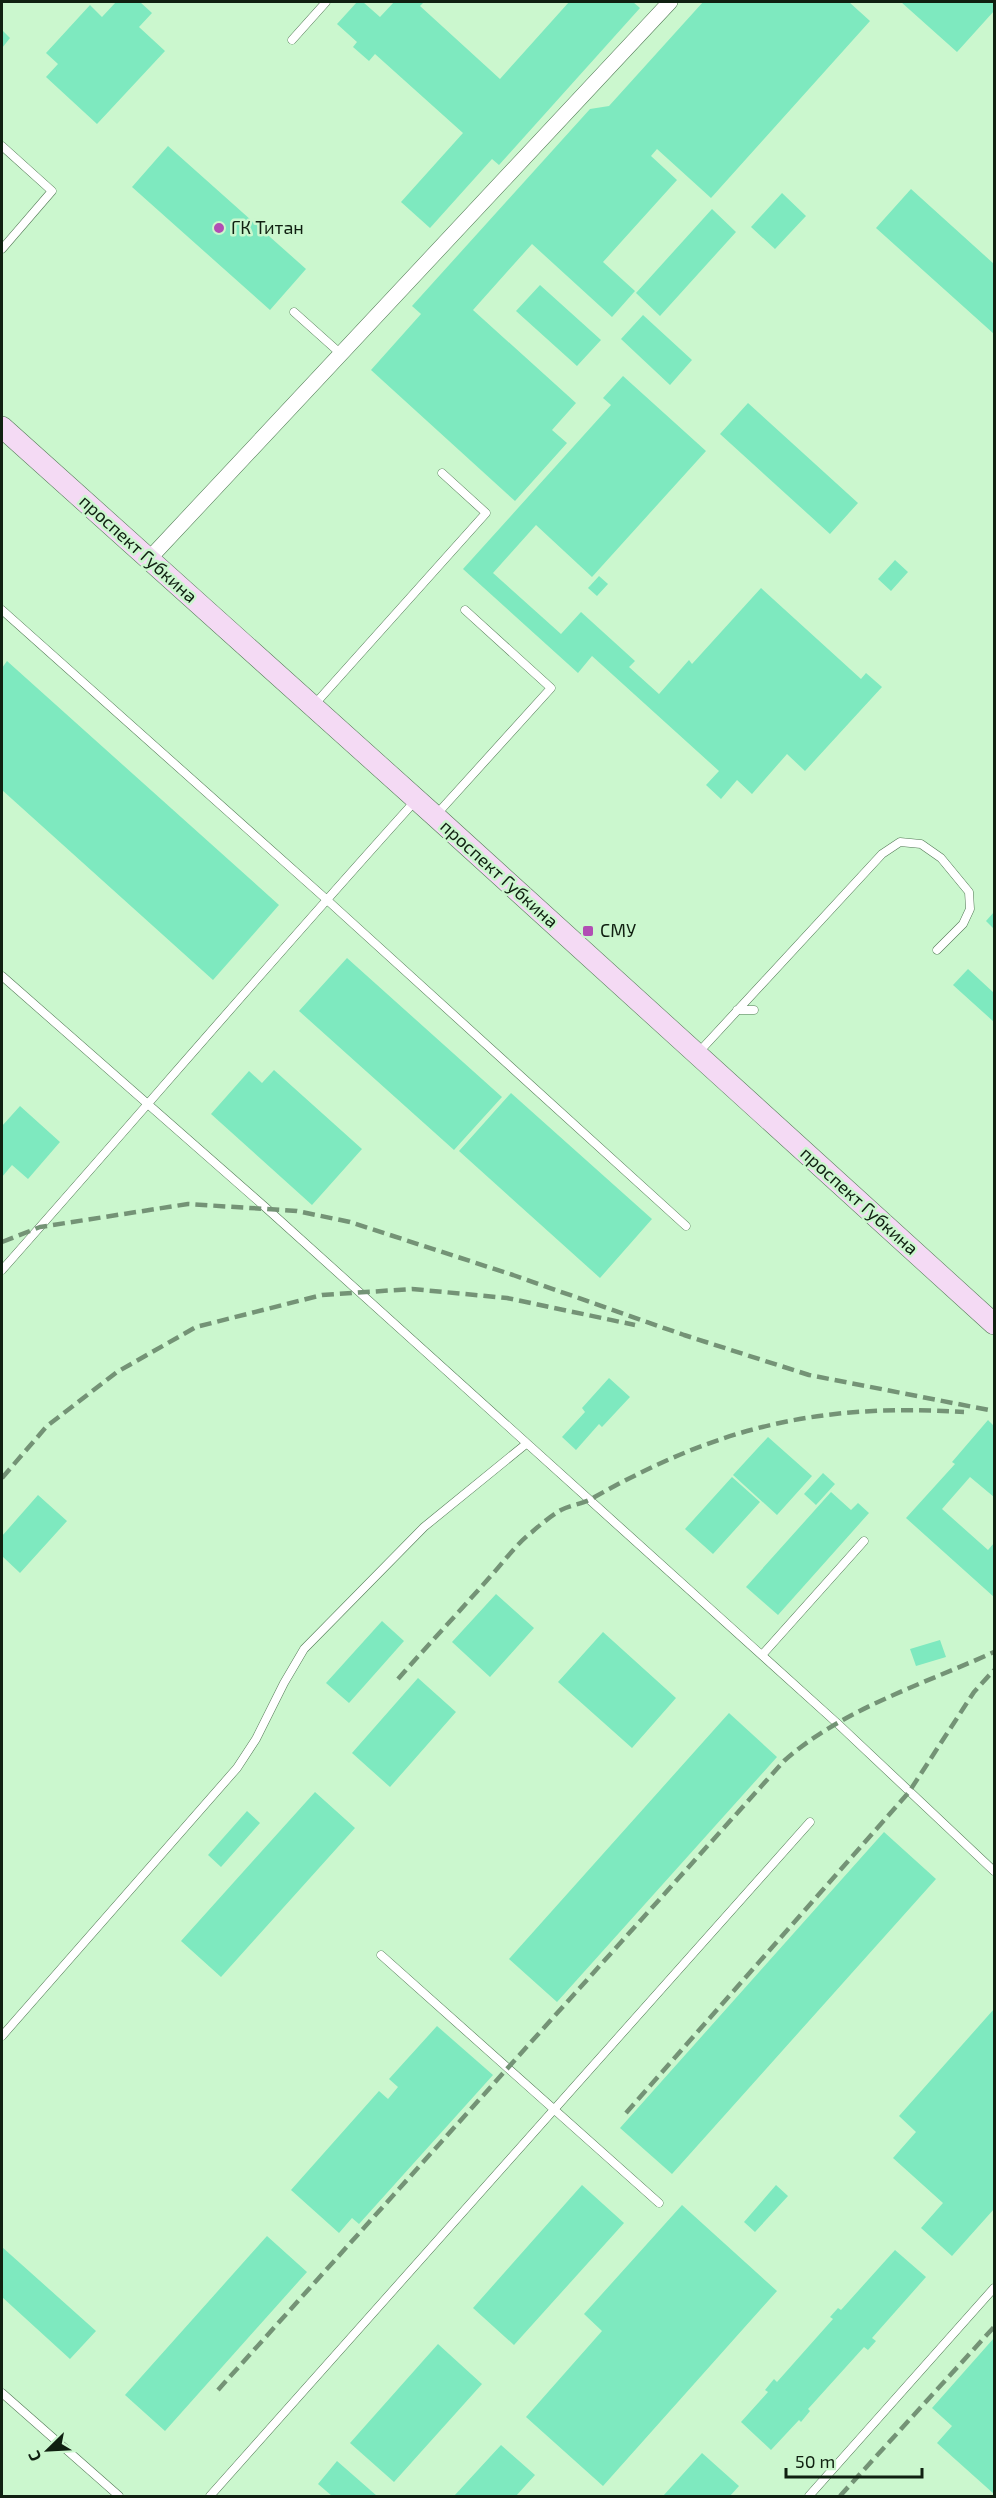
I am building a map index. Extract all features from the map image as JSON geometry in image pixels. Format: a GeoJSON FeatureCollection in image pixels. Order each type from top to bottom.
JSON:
{"type":"FeatureCollection","features":[{"type":"Feature","properties":{"kind":"main road","name":"проспект Губкина"},"geometry":{"type":"LineString","coordinates":[[2,427],[417,799],[994,1324]]}},
{"type":"Feature","properties":{"kind":"street"},"geometry":{"type":"LineString","coordinates":[[149,559],[663,4]]}},
{"type":"Feature","properties":{"kind":"lane"},"geometry":{"type":"LineString","coordinates":[[292,40],[326,2]]}},
{"type":"Feature","properties":{"kind":"lane"},"geometry":{"type":"LineString","coordinates":[[2,146],[52,191],[2,249]]}},
{"type":"Feature","properties":{"kind":"lane"},"geometry":{"type":"LineString","coordinates":[[294,312],[341,354]]}},
{"type":"Feature","properties":{"kind":"lane"},"geometry":{"type":"LineString","coordinates":[[312,706],[486,513],[442,473]]}},
{"type":"Feature","properties":{"kind":"lane"},"geometry":{"type":"LineString","coordinates":[[2,610],[326,899],[686,1226]]}},
{"type":"Feature","properties":{"kind":"lane"},"geometry":{"type":"LineString","coordinates":[[435,816],[550,687],[465,610]]}},
{"type":"Feature","properties":{"kind":"lane"},"geometry":{"type":"LineString","coordinates":[[2,1270],[326,899],[417,799]]}},
{"type":"Feature","properties":{"kind":"lane"},"geometry":{"type":"LineString","coordinates":[[696,1054],[882,854],[900,842],[921,844],[941,858],[969,892],[970,909],[963,924],[937,950]]}},
{"type":"Feature","properties":{"kind":"lane"},"geometry":{"type":"LineString","coordinates":[[2,976],[147,1106],[265,1207],[762,1655],[994,1871]]}},
{"type":"Feature","properties":{"kind":"lane"},"geometry":{"type":"LineString","coordinates":[[737,1010],[754,1010]]}},
{"type":"Feature","properties":{"kind":"lane"},"geometry":{"type":"LineString","coordinates":[[2,2036],[237,1768],[256,1739],[304,1649],[424,1527],[526,1444]]}},
{"type":"Feature","properties":{"kind":"lane"},"geometry":{"type":"LineString","coordinates":[[762,1655],[864,1541]]}},
{"type":"Feature","properties":{"kind":"lane"},"geometry":{"type":"LineString","coordinates":[[210,2496],[810,1822]]}},
{"type":"Feature","properties":{"kind":"lane"},"geometry":{"type":"LineString","coordinates":[[381,1955],[659,2203]]}},
{"type":"Feature","properties":{"kind":"lane"},"geometry":{"type":"LineString","coordinates":[[809,2496],[994,2288]]}},
{"type":"Feature","properties":{"kind":"lane"},"geometry":{"type":"LineString","coordinates":[[2,2393],[119,2496]]}},
{"type":"Feature","properties":{"kind":"building"},"geometry":{"type":"Polygon","coordinates":[[[116,2],[140,2],[152,13],[139,27],[165,51],[97,124],[46,77],[58,64],[46,53],[90,5],[102,17],[116,2]]]}},
{"type":"Feature","properties":{"kind":"building"},"geometry":{"type":"Polygon","coordinates":[[[357,2],[363,2],[380,17],[394,2],[424,2],[420,6],[500,79],[569,2],[633,2],[640,8],[499,165],[492,159],[430,228],[401,202],[463,133],[375,54],[369,61],[353,47],[357,42],[337,24],[357,2]]]}},
{"type":"Feature","properties":{"kind":"building"},"geometry":{"type":"Polygon","coordinates":[[[703,2],[849,2],[870,21],[711,198],[657,149],[651,156],[677,180],[603,262],[635,291],[612,317],[532,244],[473,310],[576,403],[552,430],[567,443],[515,501],[371,370],[421,314],[412,306],[590,109],[609,106],[703,2]]]}},
{"type":"Feature","properties":{"kind":"building"},"geometry":{"type":"Polygon","coordinates":[[[901,2],[994,2],[994,11],[957,52],[901,2]]]}},
{"type":"Feature","properties":{"kind":"building"},"geometry":{"type":"Polygon","coordinates":[[[2,30],[10,38],[2,48],[2,30]]]}},
{"type":"Feature","properties":{"kind":"building"},"geometry":{"type":"Polygon","coordinates":[[[168,146],[306,269],[270,310],[132,187],[168,146]]]}},
{"type":"Feature","properties":{"kind":"building"},"geometry":{"type":"Polygon","coordinates":[[[911,189],[994,264],[994,334],[876,228],[911,189]]]}},
{"type":"Feature","properties":{"kind":"building"},"geometry":{"type":"Polygon","coordinates":[[[782,193],[806,216],[775,249],[751,227],[782,193]]]}},
{"type":"Feature","properties":{"kind":"building"},"geometry":{"type":"Polygon","coordinates":[[[712,209],[736,232],[660,316],[636,293],[712,209]]]}},
{"type":"Feature","properties":{"kind":"building"},"geometry":{"type":"Polygon","coordinates":[[[540,285],[601,340],[577,366],[516,311],[540,285]]]}},
{"type":"Feature","properties":{"kind":"building"},"geometry":{"type":"Polygon","coordinates":[[[643,315],[692,360],[670,385],[621,339],[643,315]]]}},
{"type":"Feature","properties":{"kind":"building"},"geometry":{"type":"Polygon","coordinates":[[[623,376],[706,451],[592,577],[536,525],[493,573],[561,634],[581,612],[635,661],[629,667],[659,694],[689,660],[692,664],[761,588],[861,679],[866,673],[882,687],[805,771],[787,754],[752,794],[737,780],[721,799],[706,785],[719,771],[592,656],[578,673],[463,569],[611,405],[603,398],[623,376]]]}},
{"type":"Feature","properties":{"kind":"building"},"geometry":{"type":"Polygon","coordinates":[[[748,403],[858,503],[830,534],[720,434],[748,403]]]}},
{"type":"Feature","properties":{"kind":"building"},"geometry":{"type":"Polygon","coordinates":[[[895,560],[908,572],[891,591],[878,579],[895,560]]]}},
{"type":"Feature","properties":{"kind":"building"},"geometry":{"type":"Polygon","coordinates":[[[599,576],[608,584],[597,596],[588,588],[599,576]]]}},
{"type":"Feature","properties":{"kind":"building"},"geometry":{"type":"Polygon","coordinates":[[[7,661],[279,905],[213,980],[2,790],[2,668],[7,661]]]}},
{"type":"Feature","properties":{"kind":"building"},"geometry":{"type":"Polygon","coordinates":[[[994,912],[994,929],[986,921],[994,912]]]}},
{"type":"Feature","properties":{"kind":"building"},"geometry":{"type":"Polygon","coordinates":[[[347,958],[502,1097],[454,1150],[299,1011],[347,958]]]}},
{"type":"Feature","properties":{"kind":"building"},"geometry":{"type":"Polygon","coordinates":[[[968,969],[994,993],[994,1022],[953,985],[968,969]]]}},
{"type":"Feature","properties":{"kind":"building"},"geometry":{"type":"Polygon","coordinates":[[[274,1070],[362,1149],[312,1205],[211,1114],[249,1071],[262,1083],[274,1070]]]}},
{"type":"Feature","properties":{"kind":"building"},"geometry":{"type":"Polygon","coordinates":[[[511,1093],[652,1219],[600,1278],[459,1151],[511,1093]]]}},
{"type":"Feature","properties":{"kind":"building"},"geometry":{"type":"Polygon","coordinates":[[[20,1106],[60,1142],[28,1179],[12,1165],[2,1177],[2,1126],[20,1106]]]}},
{"type":"Feature","properties":{"kind":"building"},"geometry":{"type":"Polygon","coordinates":[[[609,1378],[630,1397],[602,1427],[599,1424],[576,1450],[562,1437],[585,1412],[582,1408],[609,1378]]]}},
{"type":"Feature","properties":{"kind":"building"},"geometry":{"type":"Polygon","coordinates":[[[988,1420],[994,1426],[994,1497],[970,1477],[942,1509],[988,1550],[994,1543],[994,1597],[906,1518],[955,1464],[952,1462],[988,1420]]]}},
{"type":"Feature","properties":{"kind":"building"},"geometry":{"type":"Polygon","coordinates":[[[768,1437],[812,1476],[777,1515],[733,1475],[768,1437]]]}},
{"type":"Feature","properties":{"kind":"building"},"geometry":{"type":"Polygon","coordinates":[[[823,1473],[835,1484],[816,1505],[804,1494],[823,1473]]]}},
{"type":"Feature","properties":{"kind":"building"},"geometry":{"type":"Polygon","coordinates":[[[732,1477],[760,1502],[713,1554],[685,1529],[732,1477]]]}},
{"type":"Feature","properties":{"kind":"building"},"geometry":{"type":"Polygon","coordinates":[[[831,1492],[851,1510],[858,1503],[869,1513],[778,1615],[746,1587],[831,1492]]]}},
{"type":"Feature","properties":{"kind":"building"},"geometry":{"type":"Polygon","coordinates":[[[38,1495],[67,1521],[20,1573],[2,1556],[2,1536],[38,1495]]]}},
{"type":"Feature","properties":{"kind":"building"},"geometry":{"type":"Polygon","coordinates":[[[496,1594],[534,1628],[490,1677],[452,1642],[496,1594]]]}},
{"type":"Feature","properties":{"kind":"building"},"geometry":{"type":"Polygon","coordinates":[[[382,1621],[404,1641],[349,1703],[326,1683],[382,1621]]]}},
{"type":"Feature","properties":{"kind":"building"},"geometry":{"type":"Polygon","coordinates":[[[603,1632],[676,1698],[632,1748],[558,1682],[603,1632]]]}},
{"type":"Feature","properties":{"kind":"building"},"geometry":{"type":"Polygon","coordinates":[[[940,1640],[946,1657],[916,1666],[910,1649],[940,1640]]]}},
{"type":"Feature","properties":{"kind":"building"},"geometry":{"type":"Polygon","coordinates":[[[418,1678],[456,1712],[390,1787],[352,1753],[418,1678]]]}},
{"type":"Feature","properties":{"kind":"building"},"geometry":{"type":"Polygon","coordinates":[[[729,1713],[777,1757],[557,2002],[509,1959],[729,1713]]]}},
{"type":"Feature","properties":{"kind":"building"},"geometry":{"type":"Polygon","coordinates":[[[315,1792],[355,1828],[221,1977],[181,1941],[315,1792]]]}},
{"type":"Feature","properties":{"kind":"building"},"geometry":{"type":"Polygon","coordinates":[[[247,1811],[260,1823],[221,1867],[208,1855],[247,1811]]]}},
{"type":"Feature","properties":{"kind":"building"},"geometry":{"type":"Polygon","coordinates":[[[884,1832],[936,1879],[672,2174],[620,2128],[884,1832]]]}},
{"type":"Feature","properties":{"kind":"building"},"geometry":{"type":"Polygon","coordinates":[[[994,2009],[994,2209],[952,2256],[921,2228],[943,2203],[893,2158],[916,2132],[899,2116],[994,2009]]]}},
{"type":"Feature","properties":{"kind":"building"},"geometry":{"type":"Polygon","coordinates":[[[437,2026],[493,2075],[359,2224],[352,2218],[339,2233],[291,2190],[379,2091],[388,2099],[398,2087],[389,2079],[437,2026]]]}},
{"type":"Feature","properties":{"kind":"building"},"geometry":{"type":"Polygon","coordinates":[[[582,2185],[624,2223],[514,2345],[473,2308],[582,2185]]]}},
{"type":"Feature","properties":{"kind":"building"},"geometry":{"type":"Polygon","coordinates":[[[776,2185],[788,2196],[755,2232],[744,2222],[776,2185]]]}},
{"type":"Feature","properties":{"kind":"building"},"geometry":{"type":"Polygon","coordinates":[[[682,2205],[777,2291],[603,2486],[526,2417],[602,2331],[584,2314],[682,2205]]]}},
{"type":"Feature","properties":{"kind":"building"},"geometry":{"type":"Polygon","coordinates":[[[267,2236],[307,2272],[165,2431],[125,2395],[267,2236]]]}},
{"type":"Feature","properties":{"kind":"building"},"geometry":{"type":"Polygon","coordinates":[[[2,2247],[96,2331],[70,2359],[2,2297],[2,2247]]]}},
{"type":"Feature","properties":{"kind":"building"},"geometry":{"type":"Polygon","coordinates":[[[895,2250],[926,2277],[872,2338],[876,2341],[868,2350],[864,2347],[808,2409],[810,2411],[801,2422],[799,2420],[771,2450],[741,2422],[768,2392],[765,2390],[774,2379],[777,2382],[833,2319],[830,2317],[838,2308],[841,2310],[895,2250]]]}},
{"type":"Feature","properties":{"kind":"building"},"geometry":{"type":"Polygon","coordinates":[[[994,2338],[994,2494],[937,2443],[952,2426],[932,2408],[994,2338]]]}},
{"type":"Feature","properties":{"kind":"building"},"geometry":{"type":"Polygon","coordinates":[[[438,2344],[482,2384],[394,2482],[350,2443],[438,2344]]]}},
{"type":"Feature","properties":{"kind":"building"},"geometry":{"type":"Polygon","coordinates":[[[501,2445],[535,2475],[516,2496],[454,2496],[501,2445]]]}},
{"type":"Feature","properties":{"kind":"building"},"geometry":{"type":"Polygon","coordinates":[[[702,2453],[739,2486],[730,2496],[663,2496],[702,2453]]]}},
{"type":"Feature","properties":{"kind":"building"},"geometry":{"type":"Polygon","coordinates":[[[337,2461],[377,2496],[332,2496],[318,2484],[337,2461]]]}},
{"type":"Feature","properties":{"kind":"railway"},"geometry":{"type":"LineString","coordinates":[[2,1242],[40,1227],[188,1204],[297,1211],[350,1222],[809,1375],[994,1411]]}},
{"type":"Feature","properties":{"kind":"railway"},"geometry":{"type":"LineString","coordinates":[[2,1478],[47,1426],[117,1372],[196,1327],[322,1295],[412,1289],[507,1298],[635,1325]]}},
{"type":"Feature","properties":{"kind":"railway"},"geometry":{"type":"LineString","coordinates":[[398,1679],[520,1542],[542,1523],[561,1510],[588,1501],[637,1474],[726,1437],[770,1425],[862,1412],[911,1410],[964,1412]]}},
{"type":"Feature","properties":{"kind":"railway"},"geometry":{"type":"LineString","coordinates":[[218,2390],[784,1761],[807,1743],[857,1712],[994,1652]]}},
{"type":"Feature","properties":{"kind":"railway"},"geometry":{"type":"LineString","coordinates":[[626,2113],[909,1792],[974,1692],[994,1670]]}},
{"type":"Feature","properties":{"kind":"railway"},"geometry":{"type":"LineString","coordinates":[[840,2496],[994,2327]]}},
{"type":"Feature","properties":{"kind":"place","name":"ГК Титан"},"geometry":{"type":"Point","coordinates":[219,228]}},
{"type":"Feature","properties":{"kind":"place","name":"СМУ"},"geometry":{"type":"Point","coordinates":[588,931]}}]}
